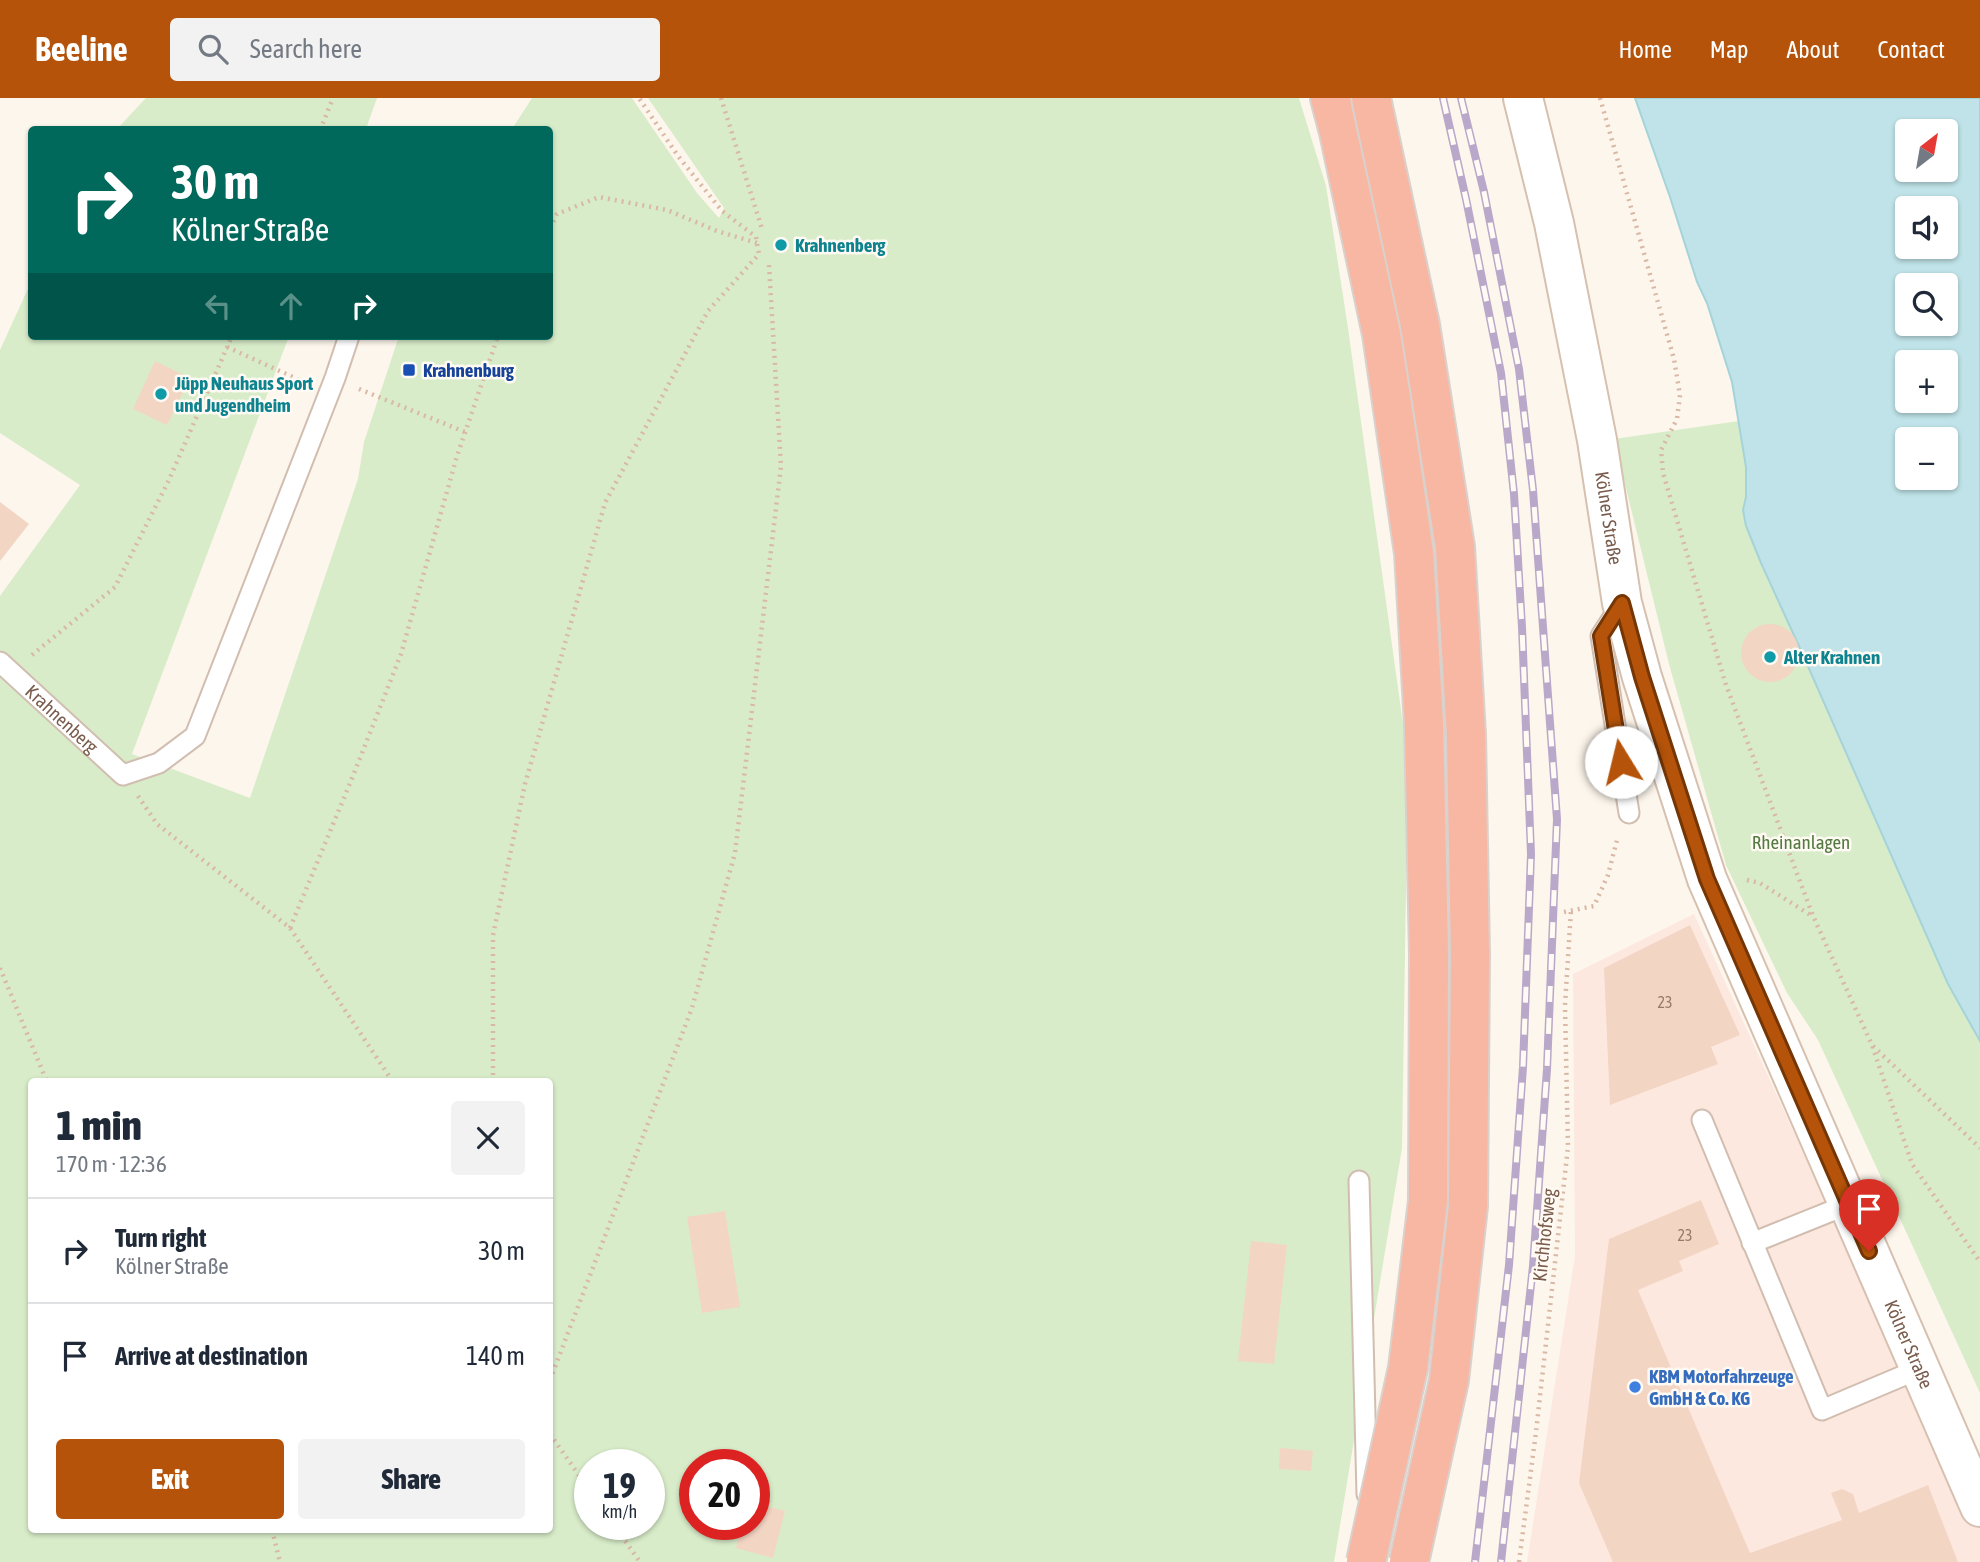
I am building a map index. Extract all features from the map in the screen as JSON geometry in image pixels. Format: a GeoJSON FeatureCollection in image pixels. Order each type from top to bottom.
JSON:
{"type":"FeatureCollection","features":[{"type":"Feature","properties":{"kind":"highway"},"geometry":{"type":"LineString","coordinates":[[1329,98],[1342,145],[1384,348],[1414,553],[1424,724],[1429,954],[1428,1201],[1408,1368],[1368,1562]]}},
{"type":"Feature","properties":{"kind":"highway"},"geometry":{"type":"LineString","coordinates":[[1371,98],[1420,325],[1455,547],[1466,735],[1470,955],[1468,1206],[1449,1380],[1409,1562]]}},
{"type":"Feature","properties":{"kind":"street","name":"Kölner Straße"},"geometry":{"type":"LineString","coordinates":[[1523,98],[1554,223],[1597,440],[1622,603],[1642,677],[1707,879],[1980,1507]]}},
{"type":"Feature","properties":{"kind":"lane"},"geometry":{"type":"LineString","coordinates":[[329,393],[348,340]]}},
{"type":"Feature","properties":{"kind":"lane","name":"Krahnenberg"},"geometry":{"type":"LineString","coordinates":[[5,667],[123,775],[159,763],[195,736],[329,393]]}},
{"type":"Feature","properties":{"kind":"lane"},"geometry":{"type":"LineString","coordinates":[[1622,603],[1601,636],[1629,813]]}},
{"type":"Feature","properties":{"kind":"lane"},"geometry":{"type":"LineString","coordinates":[[1702,1120],[1822,1410],[1919,1368]]}},
{"type":"Feature","properties":{"kind":"lane"},"geometry":{"type":"LineString","coordinates":[[1359,1181],[1368,1562]]}},
{"type":"Feature","properties":{"kind":"lane"},"geometry":{"type":"LineString","coordinates":[[1752,1243],[1849,1204]]}},
{"type":"Feature","properties":{"kind":"path"},"geometry":{"type":"LineString","coordinates":[[322,126],[333,98]]}},
{"type":"Feature","properties":{"kind":"path"},"geometry":{"type":"LineString","coordinates":[[493,1078],[494,936],[525,784],[605,503],[708,311],[759,254],[756,237],[722,211],[678,156],[639,98]]}},
{"type":"Feature","properties":{"kind":"path"},"geometry":{"type":"LineString","coordinates":[[721,98],[762,229]]}},
{"type":"Feature","properties":{"kind":"path"},"geometry":{"type":"LineString","coordinates":[[1600,98],[1674,359],[1680,395],[1677,419],[1661,450],[1663,473],[1726,685],[1813,916],[1872,1045],[1912,1164],[1980,1262]]}},
{"type":"Feature","properties":{"kind":"path"},"geometry":{"type":"LineString","coordinates":[[553,221],[556,214],[599,197],[667,210],[716,232],[757,243]]}},
{"type":"Feature","properties":{"kind":"path"},"geometry":{"type":"LineString","coordinates":[[553,1372],[692,1009],[735,853],[781,466],[769,265]]}},
{"type":"Feature","properties":{"kind":"path"},"geometry":{"type":"LineString","coordinates":[[5,667],[115,587],[168,482],[230,340]]}},
{"type":"Feature","properties":{"kind":"path"},"geometry":{"type":"LineString","coordinates":[[290,928],[401,654],[465,432],[497,340]]}},
{"type":"Feature","properties":{"kind":"path"},"geometry":{"type":"LineString","coordinates":[[227,347],[329,393]]}},
{"type":"Feature","properties":{"kind":"path"},"geometry":{"type":"LineString","coordinates":[[385,401],[465,432]]}},
{"type":"Feature","properties":{"kind":"path"},"geometry":{"type":"LineString","coordinates":[[1564,912],[1594,906],[1608,875],[1620,827],[1629,813]]}},
{"type":"Feature","properties":{"kind":"path"},"geometry":{"type":"LineString","coordinates":[[157,824],[290,928],[390,1078]]}},
{"type":"Feature","properties":{"kind":"path"},"geometry":{"type":"LineString","coordinates":[[1707,879],[1729,875],[1760,883],[1813,916]]}},
{"type":"Feature","properties":{"kind":"path","name":"Kirchhofsweg"},"geometry":{"type":"LineString","coordinates":[[1519,1562],[1568,1147],[1565,1005],[1571,910]]}},
{"type":"Feature","properties":{"kind":"path"},"geometry":{"type":"LineString","coordinates":[[0,968],[45,1078]]}},
{"type":"Feature","properties":{"kind":"path"},"geometry":{"type":"LineString","coordinates":[[1872,1045],[1980,1148]]}},
{"type":"Feature","properties":{"kind":"path"},"geometry":{"type":"LineString","coordinates":[[553,1438],[574,1468]]}},
{"type":"Feature","properties":{"kind":"path"},"geometry":{"type":"LineString","coordinates":[[273,1533],[280,1562]]}},
{"type":"Feature","properties":{"kind":"path"},"geometry":{"type":"LineString","coordinates":[[624,1540],[640,1562]]}},
{"type":"Feature","properties":{"kind":"shaded area"},"geometry":{"type":"Polygon","coordinates":[[[1694,914],[1865,1288],[1980,1501],[1980,1562],[1527,1562],[1575,1256],[1573,974],[1694,914]]]}},
{"type":"Feature","properties":{"kind":"green space"},"geometry":{"type":"Polygon","coordinates":[[[146,98],[377,98],[367,126],[120,126],[146,98]]]}},
{"type":"Feature","properties":{"kind":"green space"},"geometry":{"type":"Polygon","coordinates":[[[532,98],[632,98],[697,193],[719,218],[724,208],[648,98],[1299,98],[1326,186],[1408,760],[1402,1148],[1334,1562],[0,1562],[0,596],[80,485],[0,433],[0,350],[28,289],[28,340],[287,340],[132,754],[250,798],[358,479],[364,442],[398,340],[553,340],[553,126],[514,126],[532,98]]]}},
{"type":"Feature","properties":{"kind":"green space","name":"Rheinanlagen"},"geometry":{"type":"Polygon","coordinates":[[[1739,421],[1746,467],[1743,510],[1746,526],[1948,984],[1980,1041],[1980,1393],[1818,1040],[1787,993],[1726,865],[1669,664],[1614,439],[1739,421]]]}},
{"type":"Feature","properties":{"kind":"water"},"geometry":{"type":"Polygon","coordinates":[[[1635,98],[1980,98],[1980,1041],[1948,984],[1746,526],[1743,510],[1746,467],[1732,382],[1707,303],[1697,282],[1635,98]]]}},
{"type":"Feature","properties":{"kind":"building","name":"Jüpp Neuhaus Sport und Jugendheim"},"geometry":{"type":"Polygon","coordinates":[[[155,361],[190,378],[167,425],[133,409],[155,361]]]}},
{"type":"Feature","properties":{"kind":"building"},"geometry":{"type":"Polygon","coordinates":[[[0,502],[29,524],[0,561],[0,502]]]}},
{"type":"Feature","properties":{"kind":"building","name":"Alter Krahnen"},"geometry":{"type":"Polygon","coordinates":[[[1770,624],[1781,626],[1794,637],[1799,653],[1797,664],[1786,677],[1770,682],[1759,680],[1746,669],[1741,653],[1743,642],[1754,629],[1770,624]]]}},
{"type":"Feature","properties":{"kind":"building"},"geometry":{"type":"Polygon","coordinates":[[[1690,925],[1740,1035],[1711,1047],[1718,1064],[1610,1105],[1604,968],[1690,925]]]}},
{"type":"Feature","properties":{"kind":"building","name":"KBM Motorfahrzeuge GmbH & Co. KG"},"geometry":{"type":"Polygon","coordinates":[[[1701,1200],[1719,1244],[1679,1261],[1683,1271],[1638,1290],[1750,1553],[1842,1520],[1831,1493],[1842,1489],[1853,1494],[1859,1513],[1928,1485],[1958,1562],[1613,1562],[1579,1483],[1609,1239],[1701,1200]]]}},
{"type":"Feature","properties":{"kind":"building"},"geometry":{"type":"Polygon","coordinates":[[[725,1211],[740,1307],[702,1313],[687,1217],[725,1211]]]}},
{"type":"Feature","properties":{"kind":"building"},"geometry":{"type":"Polygon","coordinates":[[[1251,1241],[1287,1245],[1274,1364],[1238,1361],[1251,1241]]]}},
{"type":"Feature","properties":{"kind":"building"},"geometry":{"type":"Polygon","coordinates":[[[1280,1448],[1313,1451],[1311,1471],[1279,1469],[1280,1448]]]}},
{"type":"Feature","properties":{"kind":"building"},"geometry":{"type":"Polygon","coordinates":[[[770,1507],[785,1511],[773,1558],[736,1548],[738,1540],[770,1540],[770,1507]]]}},
{"type":"Feature","properties":{"kind":"railway"},"geometry":{"type":"LineString","coordinates":[[1443,98],[1501,373],[1514,494],[1531,854],[1523,1067],[1509,1265],[1475,1562]]}},
{"type":"Feature","properties":{"kind":"railway"},"geometry":{"type":"LineString","coordinates":[[1461,98],[1484,192],[1519,369],[1533,490],[1557,819],[1547,1069],[1533,1266],[1501,1562]]}},
{"type":"Feature","properties":{"kind":"place","name":"Krahnenberg"},"geometry":{"type":"Point","coordinates":[781,245]}},
{"type":"Feature","properties":{"kind":"place","name":"Krahnenburg"},"geometry":{"type":"Point","coordinates":[409,370]}},
{"type":"Feature","properties":{"kind":"place","name":"Jüpp Neuhaus Sport und Jugendheim"},"geometry":{"type":"Point","coordinates":[161,394]}},
{"type":"Feature","properties":{"kind":"place","name":"Alter Krahnen"},"geometry":{"type":"Point","coordinates":[1770,657]}},
{"type":"Feature","properties":{"kind":"place","name":"KBM Motorfahrzeuge GmbH & Co. KG"},"geometry":{"type":"Point","coordinates":[1635,1387]}},
{"type":"Feature","properties":{"kind":"route"},"geometry":{"type":"LineString","coordinates":[[1621,762],[1601,636],[1622,603],[1642,677],[1707,879],[1869,1251]]}}]}
